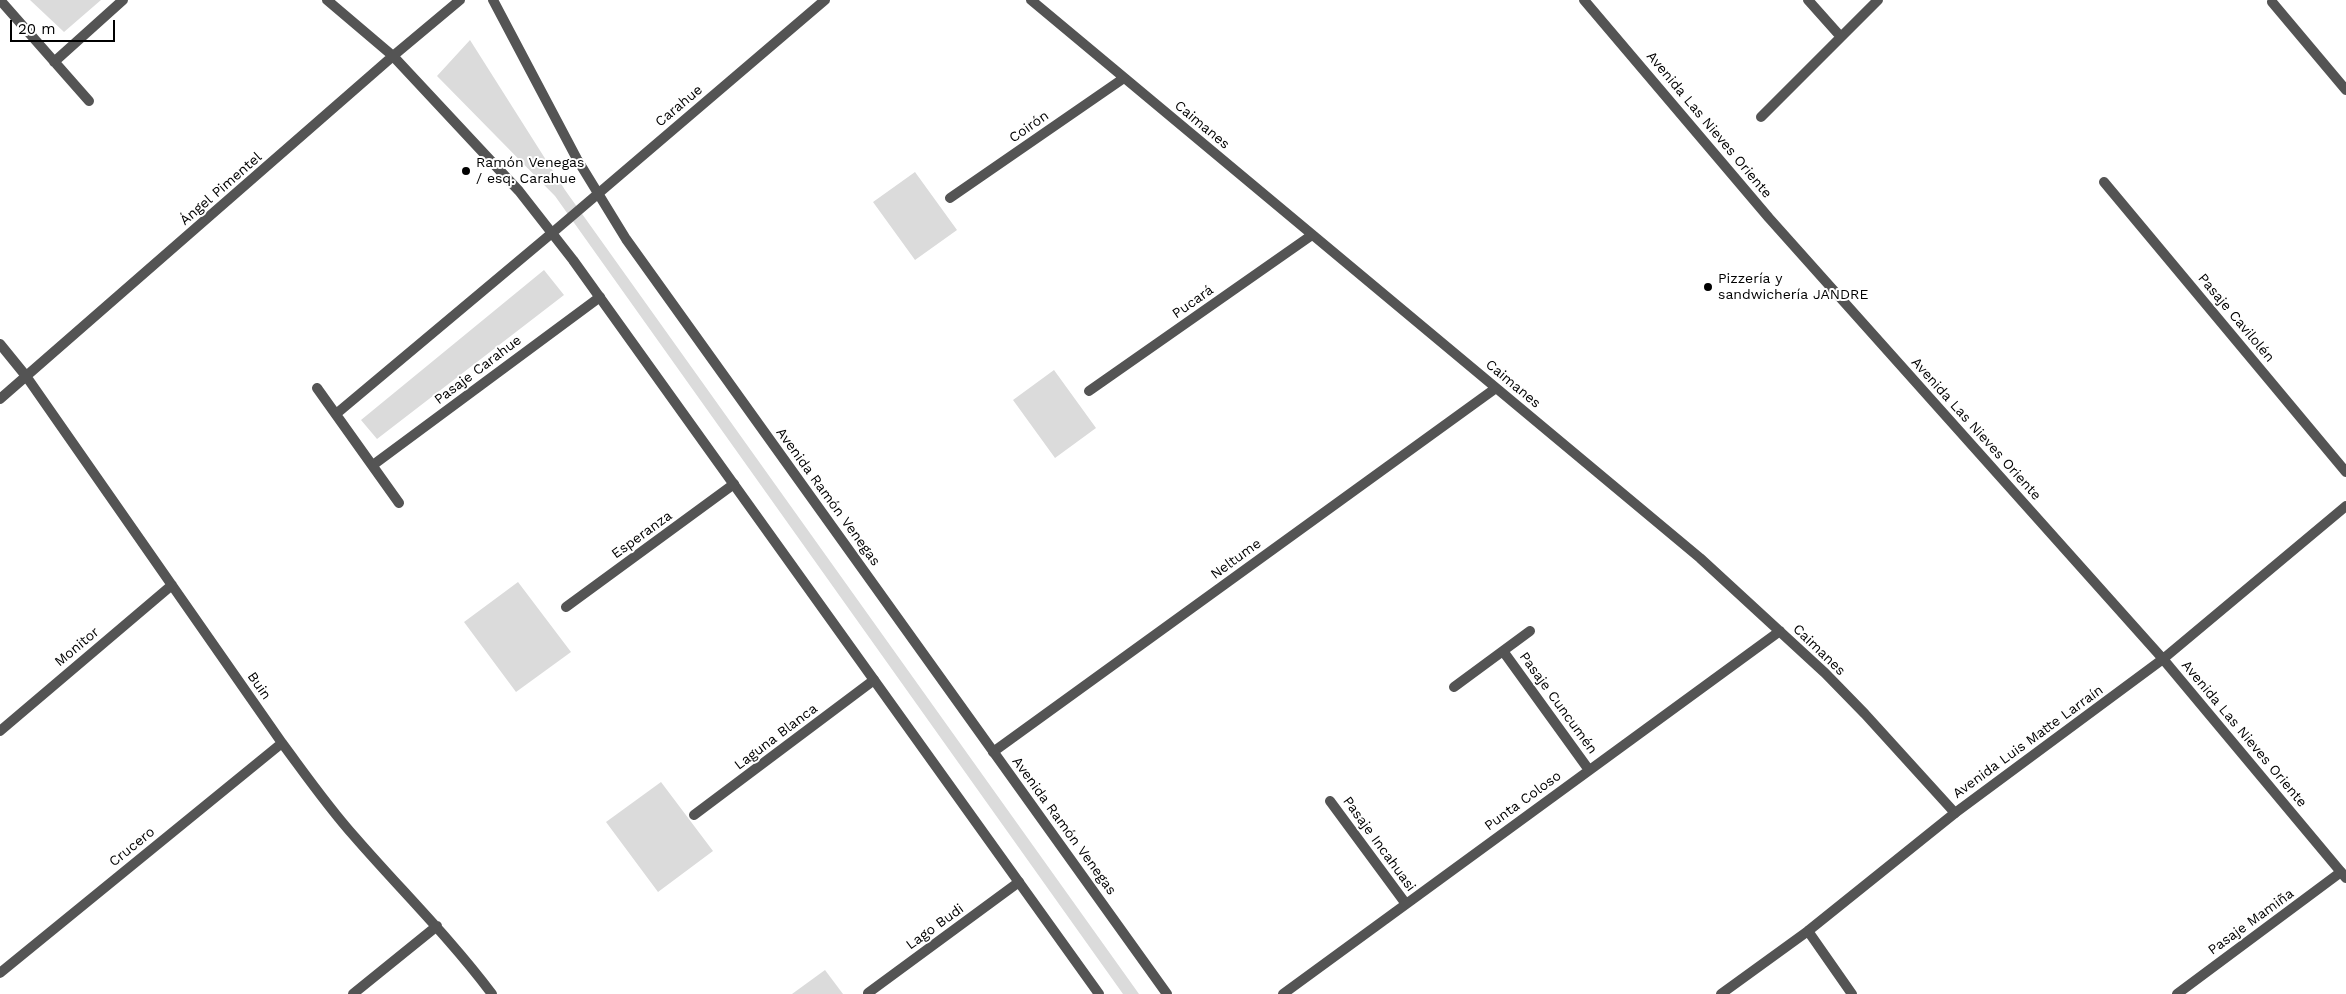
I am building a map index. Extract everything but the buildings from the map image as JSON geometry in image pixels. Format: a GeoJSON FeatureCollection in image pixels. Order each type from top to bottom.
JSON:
{"type":"FeatureCollection","features":[{"type":"Feature","properties":{"kind":"street"},"geometry":{"type":"LineString","coordinates":[[0,0],[89,101]]}},
{"type":"Feature","properties":{"kind":"street"},"geometry":{"type":"LineString","coordinates":[[54,62],[122,0]]}},
{"type":"Feature","properties":{"kind":"street"},"geometry":{"type":"LineString","coordinates":[[327,0],[393,56],[489,158],[552,233],[600,297],[1098,994]]}},
{"type":"Feature","properties":{"kind":"street","name":"Ángel Pimentel"},"geometry":{"type":"LineString","coordinates":[[0,399],[393,56],[460,0]]}},
{"type":"Feature","properties":{"kind":"street","name":"Avenida Ramón Venegas"},"geometry":{"type":"LineString","coordinates":[[493,0],[597,194],[632,247],[1167,994]]}},
{"type":"Feature","properties":{"kind":"street","name":"Carahue"},"geometry":{"type":"LineString","coordinates":[[552,233],[825,0]]}},
{"type":"Feature","properties":{"kind":"street","name":"Caimanes"},"geometry":{"type":"LineString","coordinates":[[1031,0],[1700,558],[1780,631],[1866,714],[1955,813]]}},
{"type":"Feature","properties":{"kind":"street","name":"Avenida Las Nieves Oriente"},"geometry":{"type":"LineString","coordinates":[[1584,0],[1769,218],[2163,659],[2344,875]]}},
{"type":"Feature","properties":{"kind":"street"},"geometry":{"type":"LineString","coordinates":[[1808,0],[1841,37]]}},
{"type":"Feature","properties":{"kind":"street"},"geometry":{"type":"LineString","coordinates":[[1761,117],[1878,0]]}},
{"type":"Feature","properties":{"kind":"street"},"geometry":{"type":"LineString","coordinates":[[2272,2],[2346,90]]}},
{"type":"Feature","properties":{"kind":"street","name":"Coirón"},"geometry":{"type":"LineString","coordinates":[[950,198],[1124,78]]}},
{"type":"Feature","properties":{"kind":"street","name":"Pasaje Cavilolén"},"geometry":{"type":"LineString","coordinates":[[2104,182],[2346,472]]}},
{"type":"Feature","properties":{"kind":"street"},"geometry":{"type":"LineString","coordinates":[[336,414],[552,233]]}},
{"type":"Feature","properties":{"kind":"street","name":"Pucará"},"geometry":{"type":"LineString","coordinates":[[1088,391],[1312,235]]}},
{"type":"Feature","properties":{"kind":"street","name":"Pasaje Carahue"},"geometry":{"type":"LineString","coordinates":[[373,465],[600,297]]}},
{"type":"Feature","properties":{"kind":"street","name":"Buin"},"geometry":{"type":"LineString","coordinates":[[0,344],[26,376],[282,743],[353,835],[437,926],[492,994]]}},
{"type":"Feature","properties":{"kind":"street"},"geometry":{"type":"LineString","coordinates":[[317,388],[399,503]]}},
{"type":"Feature","properties":{"kind":"street","name":"Neltume"},"geometry":{"type":"LineString","coordinates":[[993,752],[1496,388]]}},
{"type":"Feature","properties":{"kind":"street","name":"Esperanza"},"geometry":{"type":"LineString","coordinates":[[566,607],[734,484]]}},
{"type":"Feature","properties":{"kind":"street","name":"Avenida Luis Matte Larraín"},"geometry":{"type":"LineString","coordinates":[[1722,994],[1808,931],[1955,813],[2163,659],[2346,506]]}},
{"type":"Feature","properties":{"kind":"street","name":"Monitor"},"geometry":{"type":"LineString","coordinates":[[0,731],[172,585]]}},
{"type":"Feature","properties":{"kind":"street","name":"Pasaje Cuncumén"},"geometry":{"type":"LineString","coordinates":[[1454,687],[1530,631]]}},
{"type":"Feature","properties":{"kind":"street","name":"Punta Coloso"},"geometry":{"type":"LineString","coordinates":[[1283,994],[1780,631]]}},
{"type":"Feature","properties":{"kind":"street","name":"Pasaje Cuncumén"},"geometry":{"type":"LineString","coordinates":[[1504,651],[1589,770]]}},
{"type":"Feature","properties":{"kind":"street","name":"Laguna Blanca"},"geometry":{"type":"LineString","coordinates":[[694,815],[874,680]]}},
{"type":"Feature","properties":{"kind":"street","name":"Crucero"},"geometry":{"type":"LineString","coordinates":[[0,973],[282,743]]}},
{"type":"Feature","properties":{"kind":"street","name":"Pasaje Incahuasi"},"geometry":{"type":"LineString","coordinates":[[1330,801],[1406,904]]}},
{"type":"Feature","properties":{"kind":"street","name":"Pasaje Mamiña"},"geometry":{"type":"LineString","coordinates":[[2177,994],[2344,875]]}},
{"type":"Feature","properties":{"kind":"street","name":"Lago Budi"},"geometry":{"type":"LineString","coordinates":[[868,993],[1019,882]]}},
{"type":"Feature","properties":{"kind":"street"},"geometry":{"type":"LineString","coordinates":[[353,994],[437,926]]}},
{"type":"Feature","properties":{"kind":"street"},"geometry":{"type":"LineString","coordinates":[[1808,931],[1852,994]]}},
{"type":"Feature","properties":{"kind":"shaded area"},"geometry":{"type":"Polygon","coordinates":[[[30,0],[101,0],[64,32],[30,0]]]}},
{"type":"Feature","properties":{"kind":"shaded area"},"geometry":{"type":"Polygon","coordinates":[[[470,40],[565,190],[1139,994],[1123,994],[555,196],[437,76],[470,40]]]}},
{"type":"Feature","properties":{"kind":"shaded area"},"geometry":{"type":"Polygon","coordinates":[[[915,172],[957,230],[915,260],[873,202],[915,172]]]}},
{"type":"Feature","properties":{"kind":"shaded area"},"geometry":{"type":"Polygon","coordinates":[[[544,270],[564,295],[377,439],[361,420],[544,270]]]}},
{"type":"Feature","properties":{"kind":"shaded area"},"geometry":{"type":"Polygon","coordinates":[[[1054,370],[1096,428],[1055,458],[1013,400],[1054,370]]]}},
{"type":"Feature","properties":{"kind":"shaded area"},"geometry":{"type":"Polygon","coordinates":[[[518,582],[571,652],[516,692],[464,622],[518,582]]]}},
{"type":"Feature","properties":{"kind":"shaded area"},"geometry":{"type":"Polygon","coordinates":[[[661,782],[713,851],[658,892],[606,822],[661,782]]]}},
{"type":"Feature","properties":{"kind":"shaded area"},"geometry":{"type":"Polygon","coordinates":[[[825,970],[843,994],[792,994],[825,970]]]}},
{"type":"Feature","properties":{"kind":"place","name":"Ramón Venegas / esq. Carahue"},"geometry":{"type":"Point","coordinates":[466,171]}},
{"type":"Feature","properties":{"kind":"place","name":"Pizzería y sandwichería JANDRE"},"geometry":{"type":"Point","coordinates":[1708,287]}}]}
